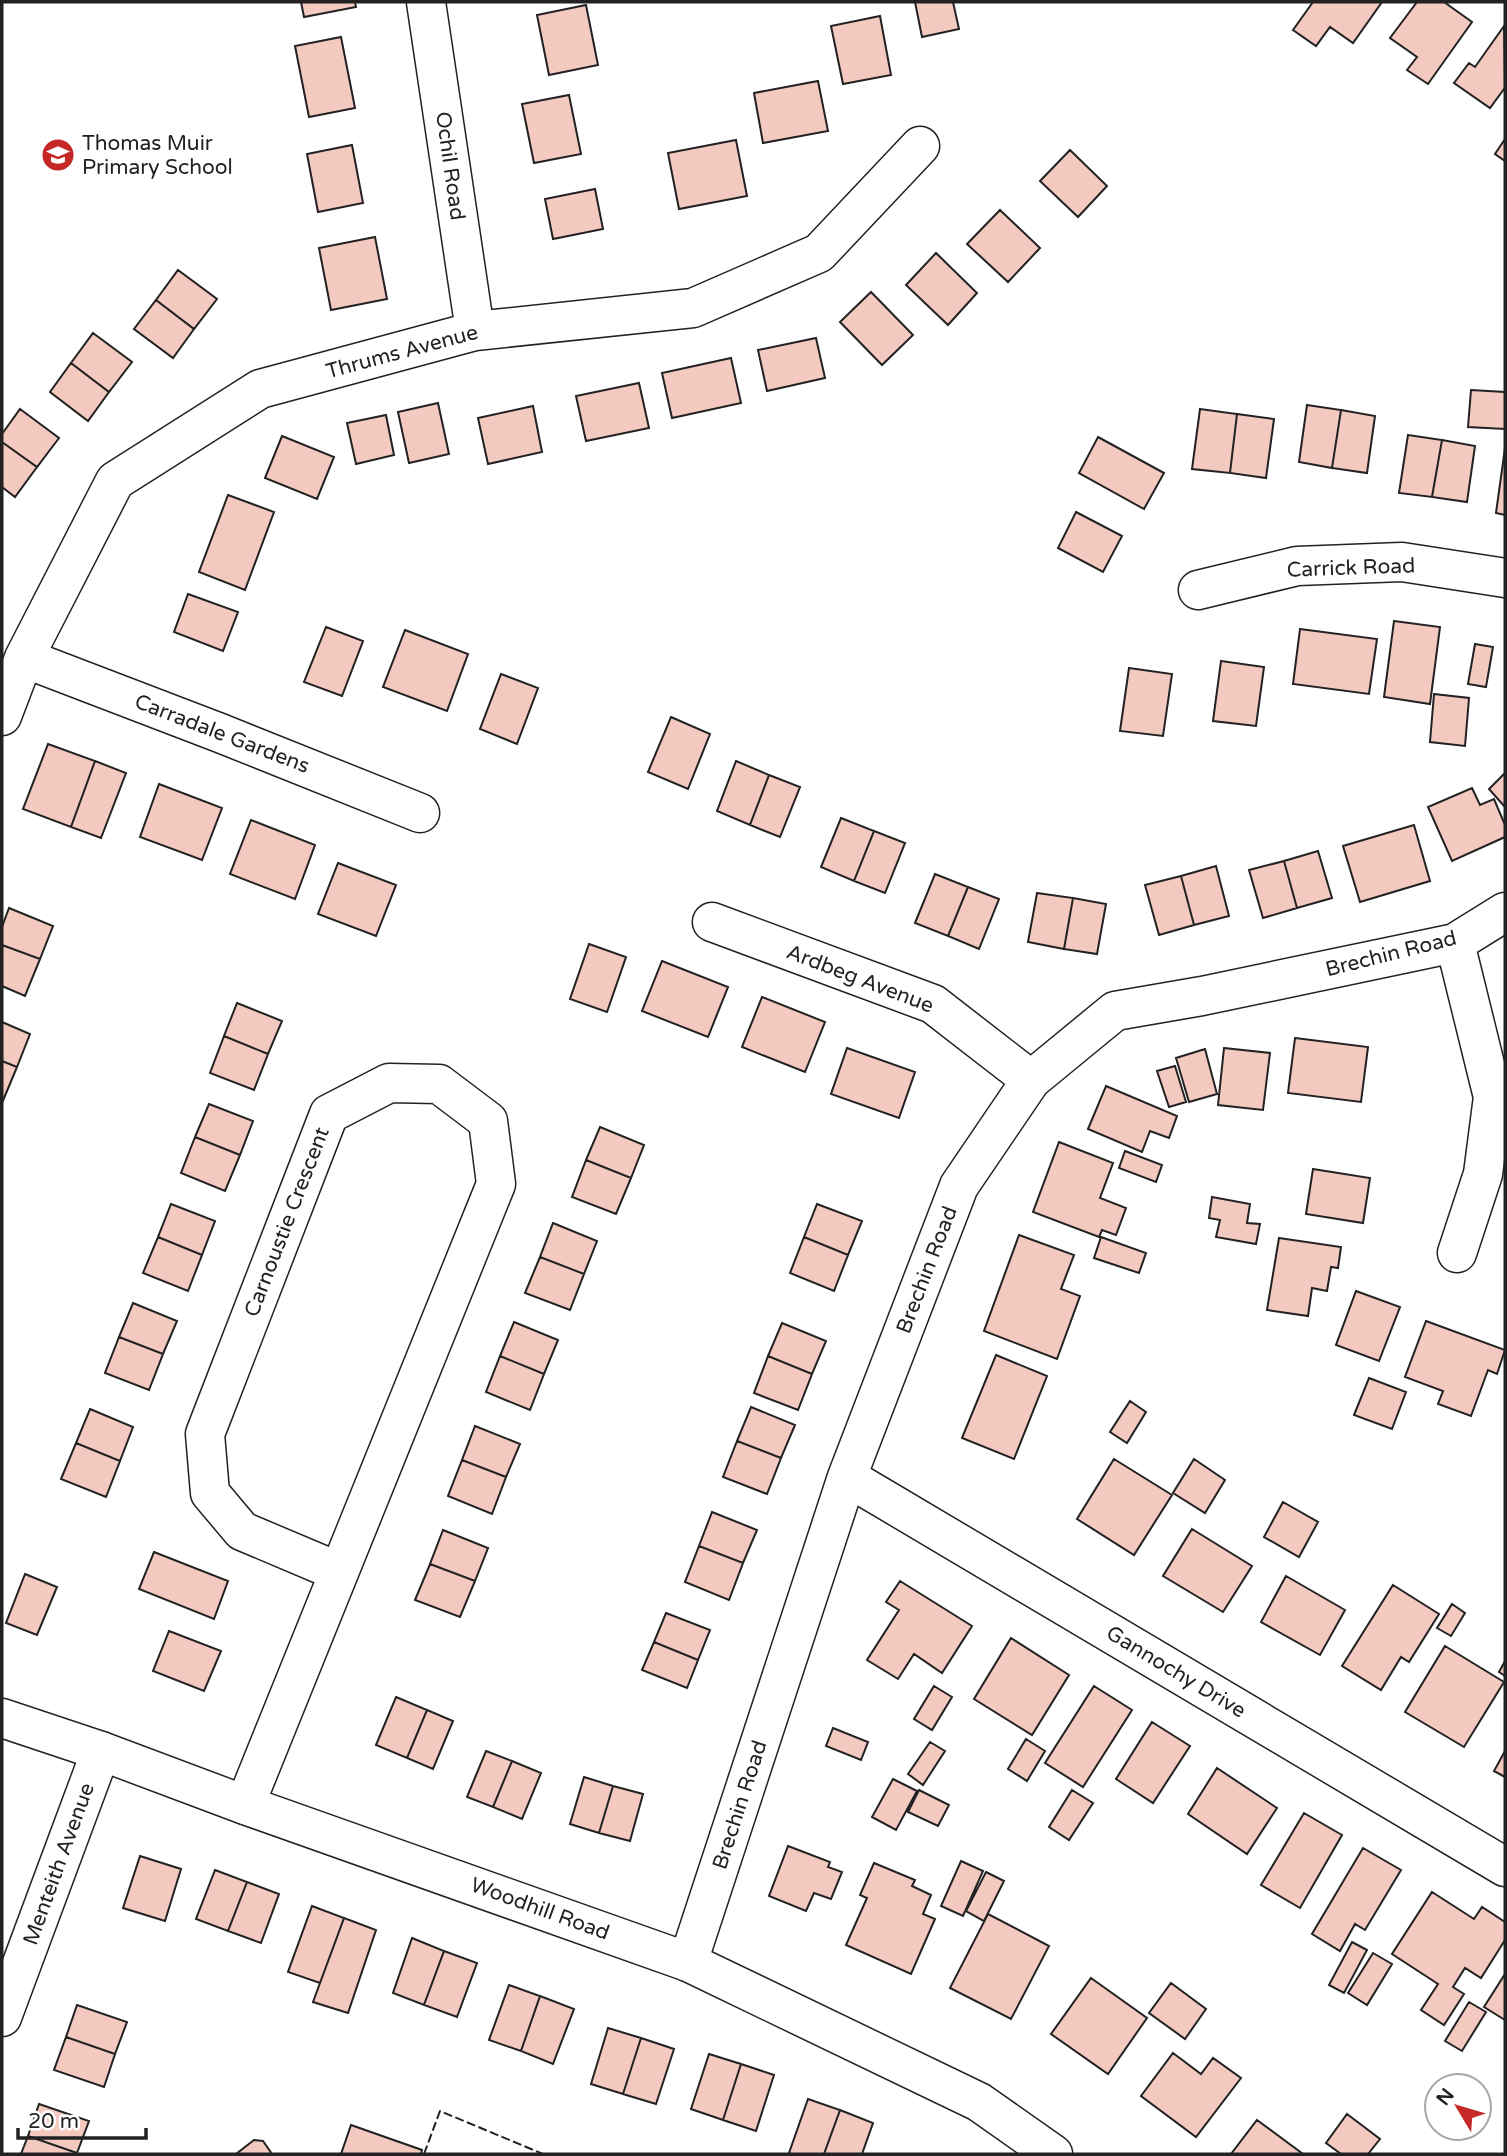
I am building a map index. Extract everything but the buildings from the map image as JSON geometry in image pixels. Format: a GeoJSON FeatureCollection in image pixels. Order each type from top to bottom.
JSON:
{"type":"FeatureCollection","features":[{"type":"Feature","properties":{"kind":"street","name":"Ochil Road"},"geometry":{"type":"LineString","coordinates":[[426,2],[475,331]]}},
{"type":"Feature","properties":{"kind":"street","name":"Thrums Avenue"},"geometry":{"type":"LineString","coordinates":[[2,716],[24,658],[115,481],[260,389],[475,331],[693,307],[819,253],[920,146]]}},
{"type":"Feature","properties":{"kind":"street","name":"Carrick Road"},"geometry":{"type":"LineString","coordinates":[[1198,590],[1297,566],[1402,562],[1505,578]]}},
{"type":"Feature","properties":{"kind":"street","name":"Carradale Gardens"},"geometry":{"type":"LineString","coordinates":[[24,658],[420,813]]}},
{"type":"Feature","properties":{"kind":"street","name":"Brechin Road"},"geometry":{"type":"LineString","coordinates":[[688,1962],[847,1477],[959,1186],[1031,1080],[1115,1012],[1455,943],[1505,912]]}},
{"type":"Feature","properties":{"kind":"street","name":"Ardbeg Avenue"},"geometry":{"type":"LineString","coordinates":[[712,922],[933,1004],[1031,1080]]}},
{"type":"Feature","properties":{"kind":"street"},"geometry":{"type":"LineString","coordinates":[[1455,943],[1493,1097],[1483,1174],[1457,1253]]}},
{"type":"Feature","properties":{"kind":"street","name":"Carnoustie Crescent"},"geometry":{"type":"LineString","coordinates":[[245,1805],[496,1184],[488,1121],[439,1083],[389,1083],[329,1114],[205,1434],[210,1493],[242,1531],[339,1572]]}},
{"type":"Feature","properties":{"kind":"street","name":"Gannochy Drive"},"geometry":{"type":"LineString","coordinates":[[847,1477],[1505,1867]]}},
{"type":"Feature","properties":{"kind":"street","name":"Woodhill Road"},"geometry":{"type":"LineString","coordinates":[[2,1718],[688,1962],[979,2102],[1053,2154]]}},
{"type":"Feature","properties":{"kind":"street","name":"Menteith Avenue"},"geometry":{"type":"LineString","coordinates":[[2,2017],[101,1751]]}},
{"type":"Feature","properties":{"kind":"fence"},"geometry":{"type":"LineString","coordinates":[[424,2154],[440,2111],[543,2154]]}},
{"type":"Feature","properties":{"kind":"place","name":"Thomas Muir Primary School"},"geometry":{"type":"Point","coordinates":[58,155]}}]}
